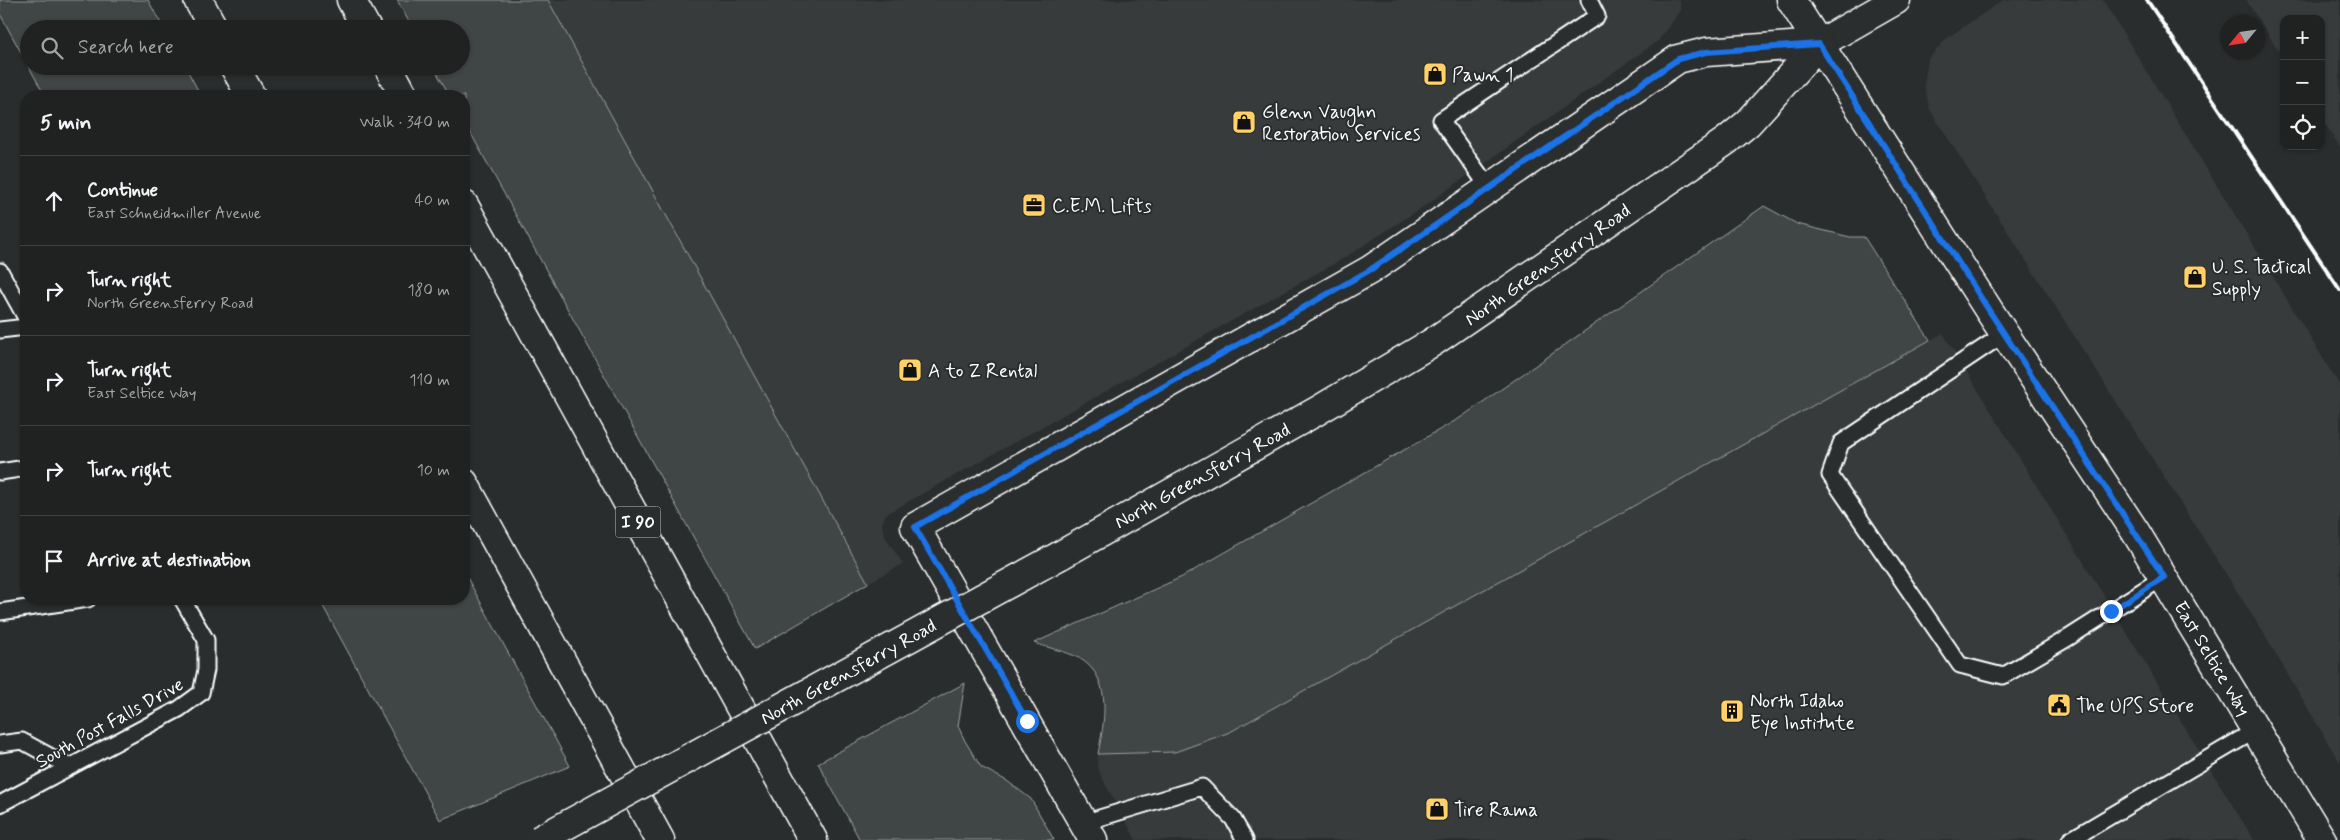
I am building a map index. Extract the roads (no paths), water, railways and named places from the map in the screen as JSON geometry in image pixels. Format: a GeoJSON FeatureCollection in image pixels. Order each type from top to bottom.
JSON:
{"type":"FeatureCollection","features":[{"type":"Feature","properties":{"kind":"main road"},"geometry":{"type":"LineString","coordinates":[[198,0],[209,20]]}},
{"type":"Feature","properties":{"kind":"main road"},"geometry":{"type":"LineString","coordinates":[[351,0],[362,20]]}},
{"type":"Feature","properties":{"kind":"main road","name":"East Seltice Way"},"geometry":{"type":"LineString","coordinates":[[1791,0],[2004,334],[2164,577],[2322,840]]}},
{"type":"Feature","properties":{"kind":"main road","name":"North Greensferry Road"},"geometry":{"type":"LineString","coordinates":[[539,840],[1059,556],[1368,381],[1479,312],[1726,141],[1748,123],[1819,44],[1896,0]]}},
{"type":"Feature","properties":{"kind":"main road","name":"North Greensferry Road"},"geometry":{"type":"LineString","coordinates":[[1088,831],[915,527],[1370,270],[1678,59],[1706,52],[1819,44]]}},
{"type":"Feature","properties":{"kind":"main road"},"geometry":{"type":"LineString","coordinates":[[239,75],[248,90]]}},
{"type":"Feature","properties":{"kind":"main road"},"geometry":{"type":"LineString","coordinates":[[393,75],[401,90]]}},
{"type":"Feature","properties":{"kind":"main road","name":"I 90"},"geometry":{"type":"LineString","coordinates":[[470,216],[813,840]]}},
{"type":"Feature","properties":{"kind":"main road"},"geometry":{"type":"LineString","coordinates":[[470,494],[660,840]]}},
{"type":"Feature","properties":{"kind":"lane"},"geometry":{"type":"LineString","coordinates":[[1489,188],[1441,120],[1597,16],[1589,0]]}},
{"type":"Feature","properties":{"kind":"lane"},"geometry":{"type":"LineString","coordinates":[[0,271],[20,307]]}},
{"type":"Feature","properties":{"kind":"lane"},"geometry":{"type":"LineString","coordinates":[[0,330],[20,328]]}},
{"type":"Feature","properties":{"kind":"lane"},"geometry":{"type":"LineString","coordinates":[[2004,334],[1841,443],[1830,475],[1960,665],[2003,676],[2068,638],[2164,577]]}},
{"type":"Feature","properties":{"kind":"lane"},"geometry":{"type":"LineString","coordinates":[[0,472],[20,469]]}},
{"type":"Feature","properties":{"kind":"lane"},"geometry":{"type":"LineString","coordinates":[[0,612],[47,605]]}},
{"type":"Feature","properties":{"kind":"lane","name":"South Post Falls Drive"},"geometry":{"type":"LineString","coordinates":[[0,804],[179,709],[201,693],[206,670],[206,640],[186,605]]}},
{"type":"Feature","properties":{"kind":"lane"},"geometry":{"type":"LineString","coordinates":[[2070,840],[2256,730]]}},
{"type":"Feature","properties":{"kind":"lane"},"geometry":{"type":"LineString","coordinates":[[0,744],[22,741],[70,768]]}},
{"type":"Feature","properties":{"kind":"lane"},"geometry":{"type":"LineString","coordinates":[[1088,831],[1202,787],[1233,819],[1245,840]]}},
{"type":"Feature","properties":{"kind":"railway"},"geometry":{"type":"LineString","coordinates":[[2147,0],[2340,290]]}},
{"type":"Feature","properties":{"kind":"place","name":"Pawn 1"},"geometry":{"type":"Point","coordinates":[1435,74]}},
{"type":"Feature","properties":{"kind":"place","name":"Glenn Vaughn Restoration Services"},"geometry":{"type":"Point","coordinates":[1244,122]}},
{"type":"Feature","properties":{"kind":"place","name":"C.E.M. Lifts"},"geometry":{"type":"Point","coordinates":[1034,205]}},
{"type":"Feature","properties":{"kind":"place","name":"U. S. Tactical Supply"},"geometry":{"type":"Point","coordinates":[2195,277]}},
{"type":"Feature","properties":{"kind":"place","name":"A to Z Rental"},"geometry":{"type":"Point","coordinates":[910,370]}},
{"type":"Feature","properties":{"kind":"place","name":"The UPS Store"},"geometry":{"type":"Point","coordinates":[2059,705]}},
{"type":"Feature","properties":{"kind":"place","name":"North Idaho Eye Institute"},"geometry":{"type":"Point","coordinates":[1732,711]}},
{"type":"Feature","properties":{"kind":"place","name":"Tire Rama"},"geometry":{"type":"Point","coordinates":[1437,809]}}]}
